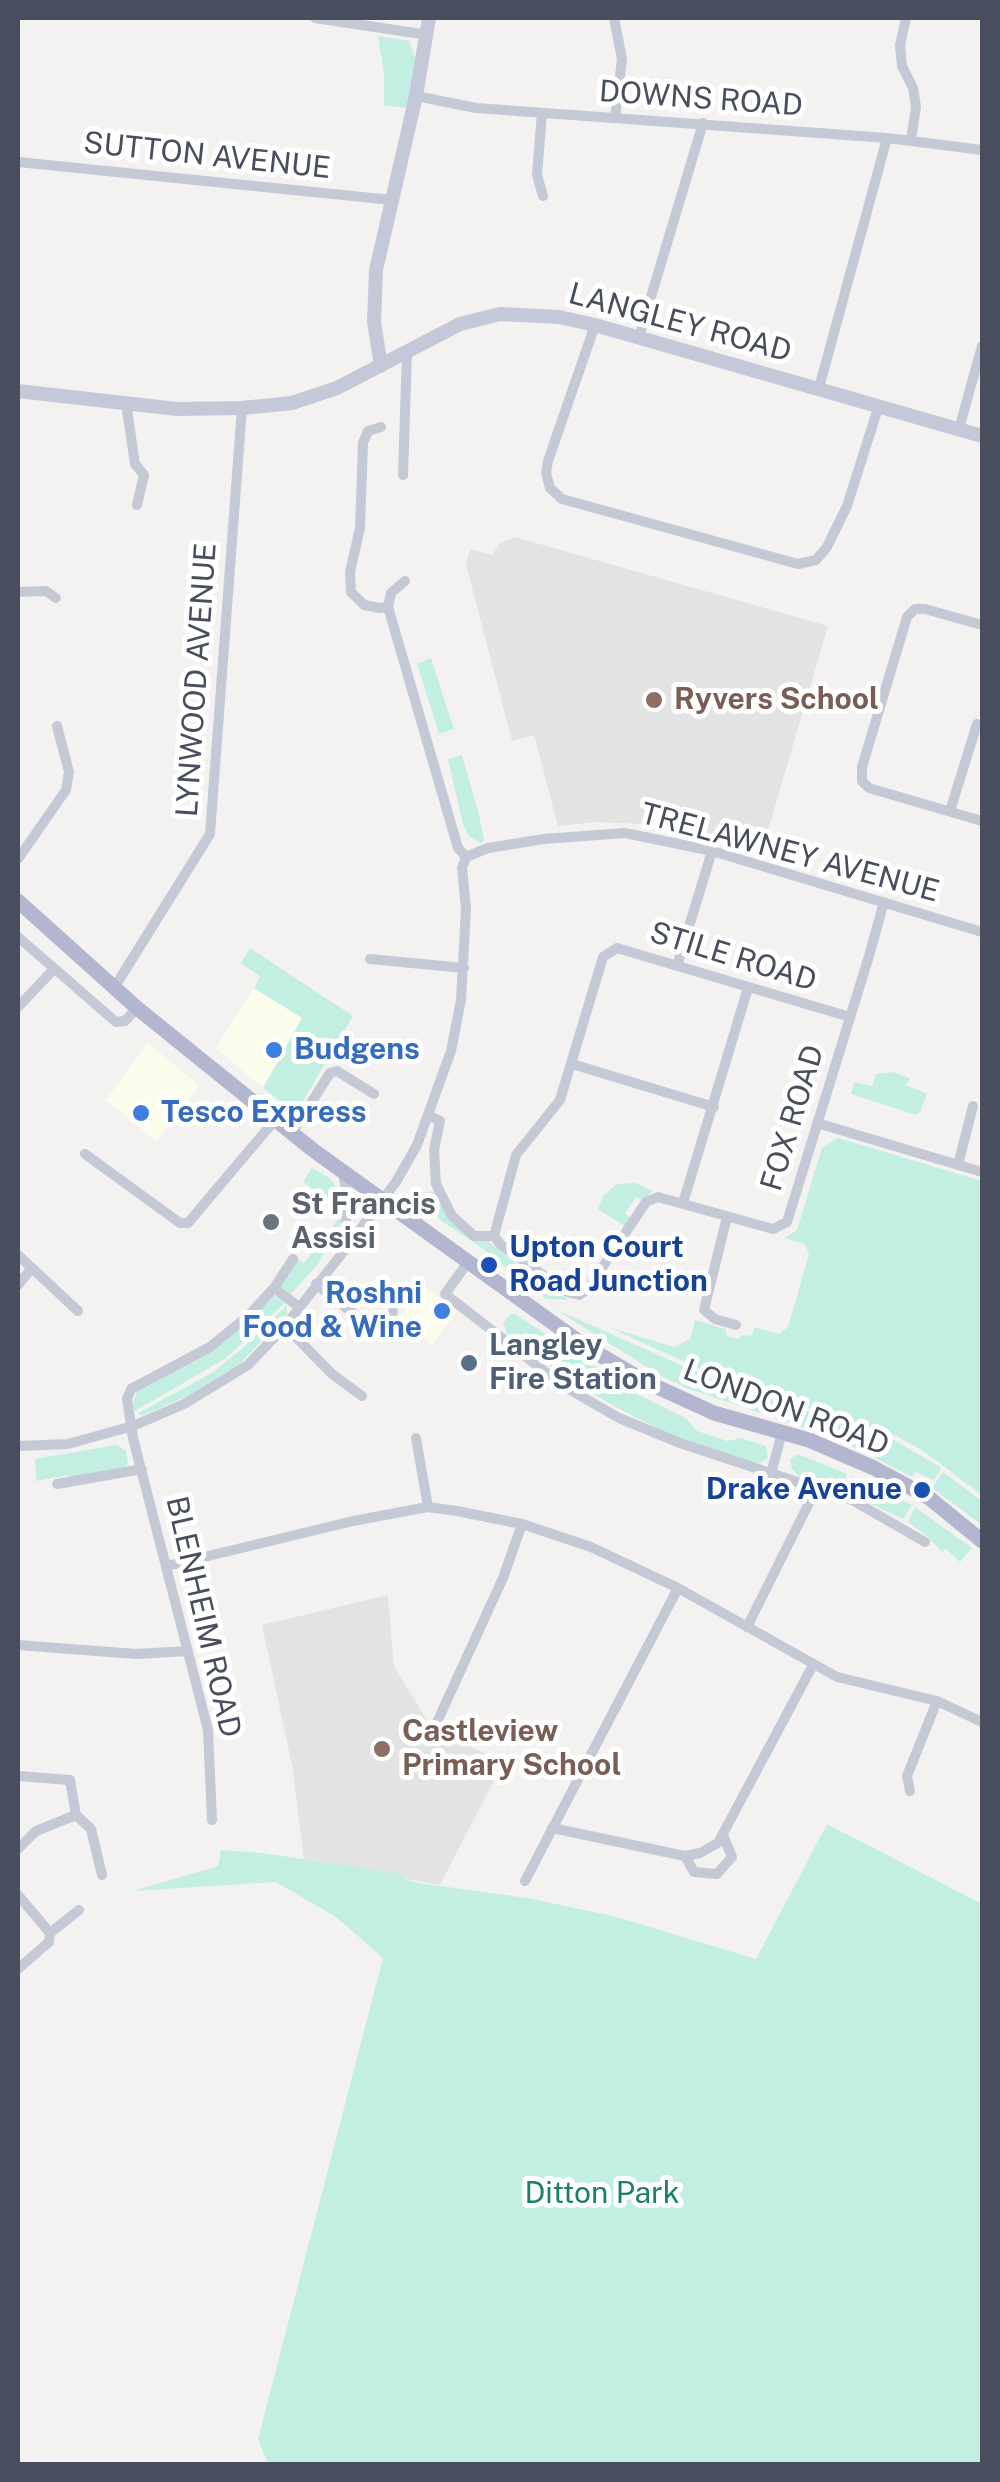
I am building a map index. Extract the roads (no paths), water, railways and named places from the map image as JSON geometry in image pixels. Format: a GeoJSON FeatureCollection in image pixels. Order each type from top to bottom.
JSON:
{"type":"FeatureCollection","features":[{"type":"Feature","properties":{"kind":"main road","name":"LONDON ROAD"},"geometry":{"type":"LineString","coordinates":[[18,902],[114,988],[275,1120],[585,1346],[646,1382],[714,1413],[782,1432],[874,1468],[928,1497],[982,1541]]}},
{"type":"Feature","properties":{"kind":"street"},"geometry":{"type":"LineString","coordinates":[[316,18],[428,35]]}},
{"type":"Feature","properties":{"kind":"street"},"geometry":{"type":"LineString","coordinates":[[381,366],[374,322],[376,270],[416,96],[429,18]]}},
{"type":"Feature","properties":{"kind":"street"},"geometry":{"type":"LineString","coordinates":[[614,18],[622,58],[615,118]]}},
{"type":"Feature","properties":{"kind":"street"},"geometry":{"type":"LineString","coordinates":[[906,18],[900,45],[902,66],[913,88],[916,107],[911,140]]}},
{"type":"Feature","properties":{"kind":"street","name":"DOWNS ROAD"},"geometry":{"type":"LineString","coordinates":[[416,96],[476,108],[887,138],[982,150]]}},
{"type":"Feature","properties":{"kind":"street"},"geometry":{"type":"LineString","coordinates":[[542,113],[537,174],[543,196]]}},
{"type":"Feature","properties":{"kind":"street"},"geometry":{"type":"LineString","coordinates":[[639,337],[703,124]]}},
{"type":"Feature","properties":{"kind":"street"},"geometry":{"type":"LineString","coordinates":[[819,388],[887,138]]}},
{"type":"Feature","properties":{"kind":"street","name":"SUTTON AVENUE"},"geometry":{"type":"LineString","coordinates":[[18,162],[392,200]]}},
{"type":"Feature","properties":{"kind":"street","name":"LANGLEY ROAD"},"geometry":{"type":"LineString","coordinates":[[18,390],[176,409],[292,403],[337,388],[460,324],[500,314],[559,317],[595,325],[982,436]]}},
{"type":"Feature","properties":{"kind":"street"},"geometry":{"type":"LineString","coordinates":[[595,325],[548,461],[550,488],[562,500],[798,564],[816,560],[828,547],[847,506],[878,405]]}},
{"type":"Feature","properties":{"kind":"street"},"geometry":{"type":"LineString","coordinates":[[959,429],[982,346]]}},
{"type":"Feature","properties":{"kind":"street"},"geometry":{"type":"LineString","coordinates":[[403,475],[407,352]]}},
{"type":"Feature","properties":{"kind":"street"},"geometry":{"type":"LineString","coordinates":[[126,403],[134,464],[144,476],[137,505]]}},
{"type":"Feature","properties":{"kind":"street","name":"LYNWOOD AVENUE"},"geometry":{"type":"LineString","coordinates":[[114,988],[210,834],[242,408]]}},
{"type":"Feature","properties":{"kind":"street"},"geometry":{"type":"LineString","coordinates":[[381,427],[368,431],[363,443],[360,528],[350,572],[351,592],[364,605],[388,606]]}},
{"type":"Feature","properties":{"kind":"street"},"geometry":{"type":"LineString","coordinates":[[18,1446],[68,1444],[134,1426],[184,1404],[248,1365],[285,1326],[340,1256],[409,1159],[451,1051],[464,968],[466,909],[462,868],[466,858],[458,848],[388,606],[391,593],[405,581]]}},
{"type":"Feature","properties":{"kind":"street"},"geometry":{"type":"LineString","coordinates":[[18,592],[46,591],[56,598]]}},
{"type":"Feature","properties":{"kind":"street"},"geometry":{"type":"LineString","coordinates":[[982,625],[925,609],[915,609],[907,617],[862,768],[862,781],[870,788],[982,821]]}},
{"type":"Feature","properties":{"kind":"street"},"geometry":{"type":"LineString","coordinates":[[950,811],[977,724]]}},
{"type":"Feature","properties":{"kind":"street"},"geometry":{"type":"LineString","coordinates":[[18,859],[66,790],[68,772],[57,726]]}},
{"type":"Feature","properties":{"kind":"street","name":"TRELAWNEY AVENUE"},"geometry":{"type":"LineString","coordinates":[[466,858],[488,848],[587,833],[625,832],[712,851],[982,932]]}},
{"type":"Feature","properties":{"kind":"street"},"geometry":{"type":"LineString","coordinates":[[677,966],[712,851]]}},
{"type":"Feature","properties":{"kind":"street","name":"FOX ROAD"},"geometry":{"type":"LineString","coordinates":[[494,1236],[501,1246],[567,1292],[579,1295],[588,1289],[646,1202],[658,1197],[773,1230],[787,1222],[884,902]]}},
{"type":"Feature","properties":{"kind":"street"},"geometry":{"type":"LineString","coordinates":[[18,936],[116,1022],[125,1021],[138,1008]]}},
{"type":"Feature","properties":{"kind":"street","name":"STILE ROAD"},"geometry":{"type":"LineString","coordinates":[[494,1236],[516,1155],[560,1100],[603,957],[616,948],[850,1017]]}},
{"type":"Feature","properties":{"kind":"street"},"geometry":{"type":"LineString","coordinates":[[370,959],[464,968]]}},
{"type":"Feature","properties":{"kind":"street"},"geometry":{"type":"LineString","coordinates":[[18,1007],[54,969]]}},
{"type":"Feature","properties":{"kind":"street"},"geometry":{"type":"LineString","coordinates":[[684,1203],[748,988]]}},
{"type":"Feature","properties":{"kind":"street"},"geometry":{"type":"LineString","coordinates":[[572,1064],[714,1107]]}},
{"type":"Feature","properties":{"kind":"street"},"geometry":{"type":"LineString","coordinates":[[292,1133],[330,1073],[337,1071],[374,1094]]}},
{"type":"Feature","properties":{"kind":"street"},"geometry":{"type":"LineString","coordinates":[[958,1165],[973,1106]]}},
{"type":"Feature","properties":{"kind":"street"},"geometry":{"type":"LineString","coordinates":[[428,1115],[440,1121],[434,1150],[436,1184],[452,1216],[474,1236],[494,1236]]}},
{"type":"Feature","properties":{"kind":"street"},"geometry":{"type":"LineString","coordinates":[[84,1154],[180,1223],[188,1223],[275,1120]]}},
{"type":"Feature","properties":{"kind":"street"},"geometry":{"type":"LineString","coordinates":[[817,1123],[982,1172]]}},
{"type":"Feature","properties":{"kind":"street"},"geometry":{"type":"LineString","coordinates":[[340,1256],[349,1203],[342,1171]]}},
{"type":"Feature","properties":{"kind":"street"},"geometry":{"type":"LineString","coordinates":[[727,1217],[704,1310],[715,1319],[736,1325]]}},
{"type":"Feature","properties":{"kind":"street"},"geometry":{"type":"LineString","coordinates":[[18,1255],[78,1311]]}},
{"type":"Feature","properties":{"kind":"street"},"geometry":{"type":"LineString","coordinates":[[293,1258],[274,1288],[299,1307]]}},
{"type":"Feature","properties":{"kind":"street","name":"LONDON ROAD"},"geometry":{"type":"LineString","coordinates":[[468,1262],[444,1294],[565,1386],[619,1418],[852,1500],[925,1542]]}},
{"type":"Feature","properties":{"kind":"street"},"geometry":{"type":"LineString","coordinates":[[18,1285],[31,1270]]}},
{"type":"Feature","properties":{"kind":"street"},"geometry":{"type":"LineString","coordinates":[[316,1284],[377,1332],[393,1312]]}},
{"type":"Feature","properties":{"kind":"street","name":"BLENHEIM ROAD"},"geometry":{"type":"LineString","coordinates":[[212,1820],[208,1730],[133,1438],[127,1399],[131,1389],[210,1347],[274,1288]]}},
{"type":"Feature","properties":{"kind":"street"},"geometry":{"type":"LineString","coordinates":[[285,1326],[332,1374],[362,1396]]}},
{"type":"Feature","properties":{"kind":"street"},"geometry":{"type":"LineString","coordinates":[[770,1474],[782,1432]]}},
{"type":"Feature","properties":{"kind":"street"},"geometry":{"type":"LineString","coordinates":[[416,1438],[428,1507]]}},
{"type":"Feature","properties":{"kind":"street"},"geometry":{"type":"LineString","coordinates":[[57,1484],[142,1469]]}},
{"type":"Feature","properties":{"kind":"street"},"geometry":{"type":"LineString","coordinates":[[747,1627],[817,1487]]}},
{"type":"Feature","properties":{"kind":"street"},"geometry":{"type":"LineString","coordinates":[[167,1566],[428,1507],[522,1524],[604,1552],[678,1588],[837,1677],[936,1700],[982,1722]]}},
{"type":"Feature","properties":{"kind":"street"},"geometry":{"type":"LineString","coordinates":[[438,1722],[503,1578],[522,1524]]}},
{"type":"Feature","properties":{"kind":"street"},"geometry":{"type":"LineString","coordinates":[[525,1881],[678,1588]]}},
{"type":"Feature","properties":{"kind":"street"},"geometry":{"type":"LineString","coordinates":[[18,1645],[136,1654],[188,1650]]}},
{"type":"Feature","properties":{"kind":"street"},"geometry":{"type":"LineString","coordinates":[[552,1828],[684,1856],[700,1853],[723,1836],[813,1665]]}},
{"type":"Feature","properties":{"kind":"street"},"geometry":{"type":"LineString","coordinates":[[910,1791],[908,1776],[936,1700]]}},
{"type":"Feature","properties":{"kind":"street"},"geometry":{"type":"LineString","coordinates":[[18,1776],[70,1780],[76,1815],[91,1829],[102,1875]]}},
{"type":"Feature","properties":{"kind":"street"},"geometry":{"type":"LineString","coordinates":[[18,1849],[36,1831],[76,1815]]}},
{"type":"Feature","properties":{"kind":"street"},"geometry":{"type":"LineString","coordinates":[[684,1856],[694,1872],[717,1874],[732,1857],[723,1836]]}},
{"type":"Feature","properties":{"kind":"street"},"geometry":{"type":"LineString","coordinates":[[18,1895],[50,1933]]}},
{"type":"Feature","properties":{"kind":"street"},"geometry":{"type":"LineString","coordinates":[[18,1970],[48,1942],[50,1933],[78,1910]]}},
{"type":"Feature","properties":{"kind":"place","name":"Ryvers School"},"geometry":{"type":"Point","coordinates":[654,700]}},
{"type":"Feature","properties":{"kind":"place","name":"Budgens"},"geometry":{"type":"Point","coordinates":[274,1050]}},
{"type":"Feature","properties":{"kind":"place","name":"Tesco Express"},"geometry":{"type":"Point","coordinates":[141,1113]}},
{"type":"Feature","properties":{"kind":"place","name":"St Francis Assisi"},"geometry":{"type":"Point","coordinates":[271,1222]}},
{"type":"Feature","properties":{"kind":"place","name":"Upton Court Road Junction"},"geometry":{"type":"Point","coordinates":[489,1265]}},
{"type":"Feature","properties":{"kind":"place","name":"Roshni Food & Wine"},"geometry":{"type":"Point","coordinates":[442,1311]}},
{"type":"Feature","properties":{"kind":"place","name":"Langley Fire Station"},"geometry":{"type":"Point","coordinates":[469,1363]}},
{"type":"Feature","properties":{"kind":"place","name":"Drake Avenue"},"geometry":{"type":"Point","coordinates":[922,1490]}},
{"type":"Feature","properties":{"kind":"place","name":"Castleview Primary School"},"geometry":{"type":"Point","coordinates":[382,1749]}},
{"type":"Feature","properties":{"kind":"park label","name":"Ditton Park"},"geometry":{"type":"Point","coordinates":[602,2194]}}]}
